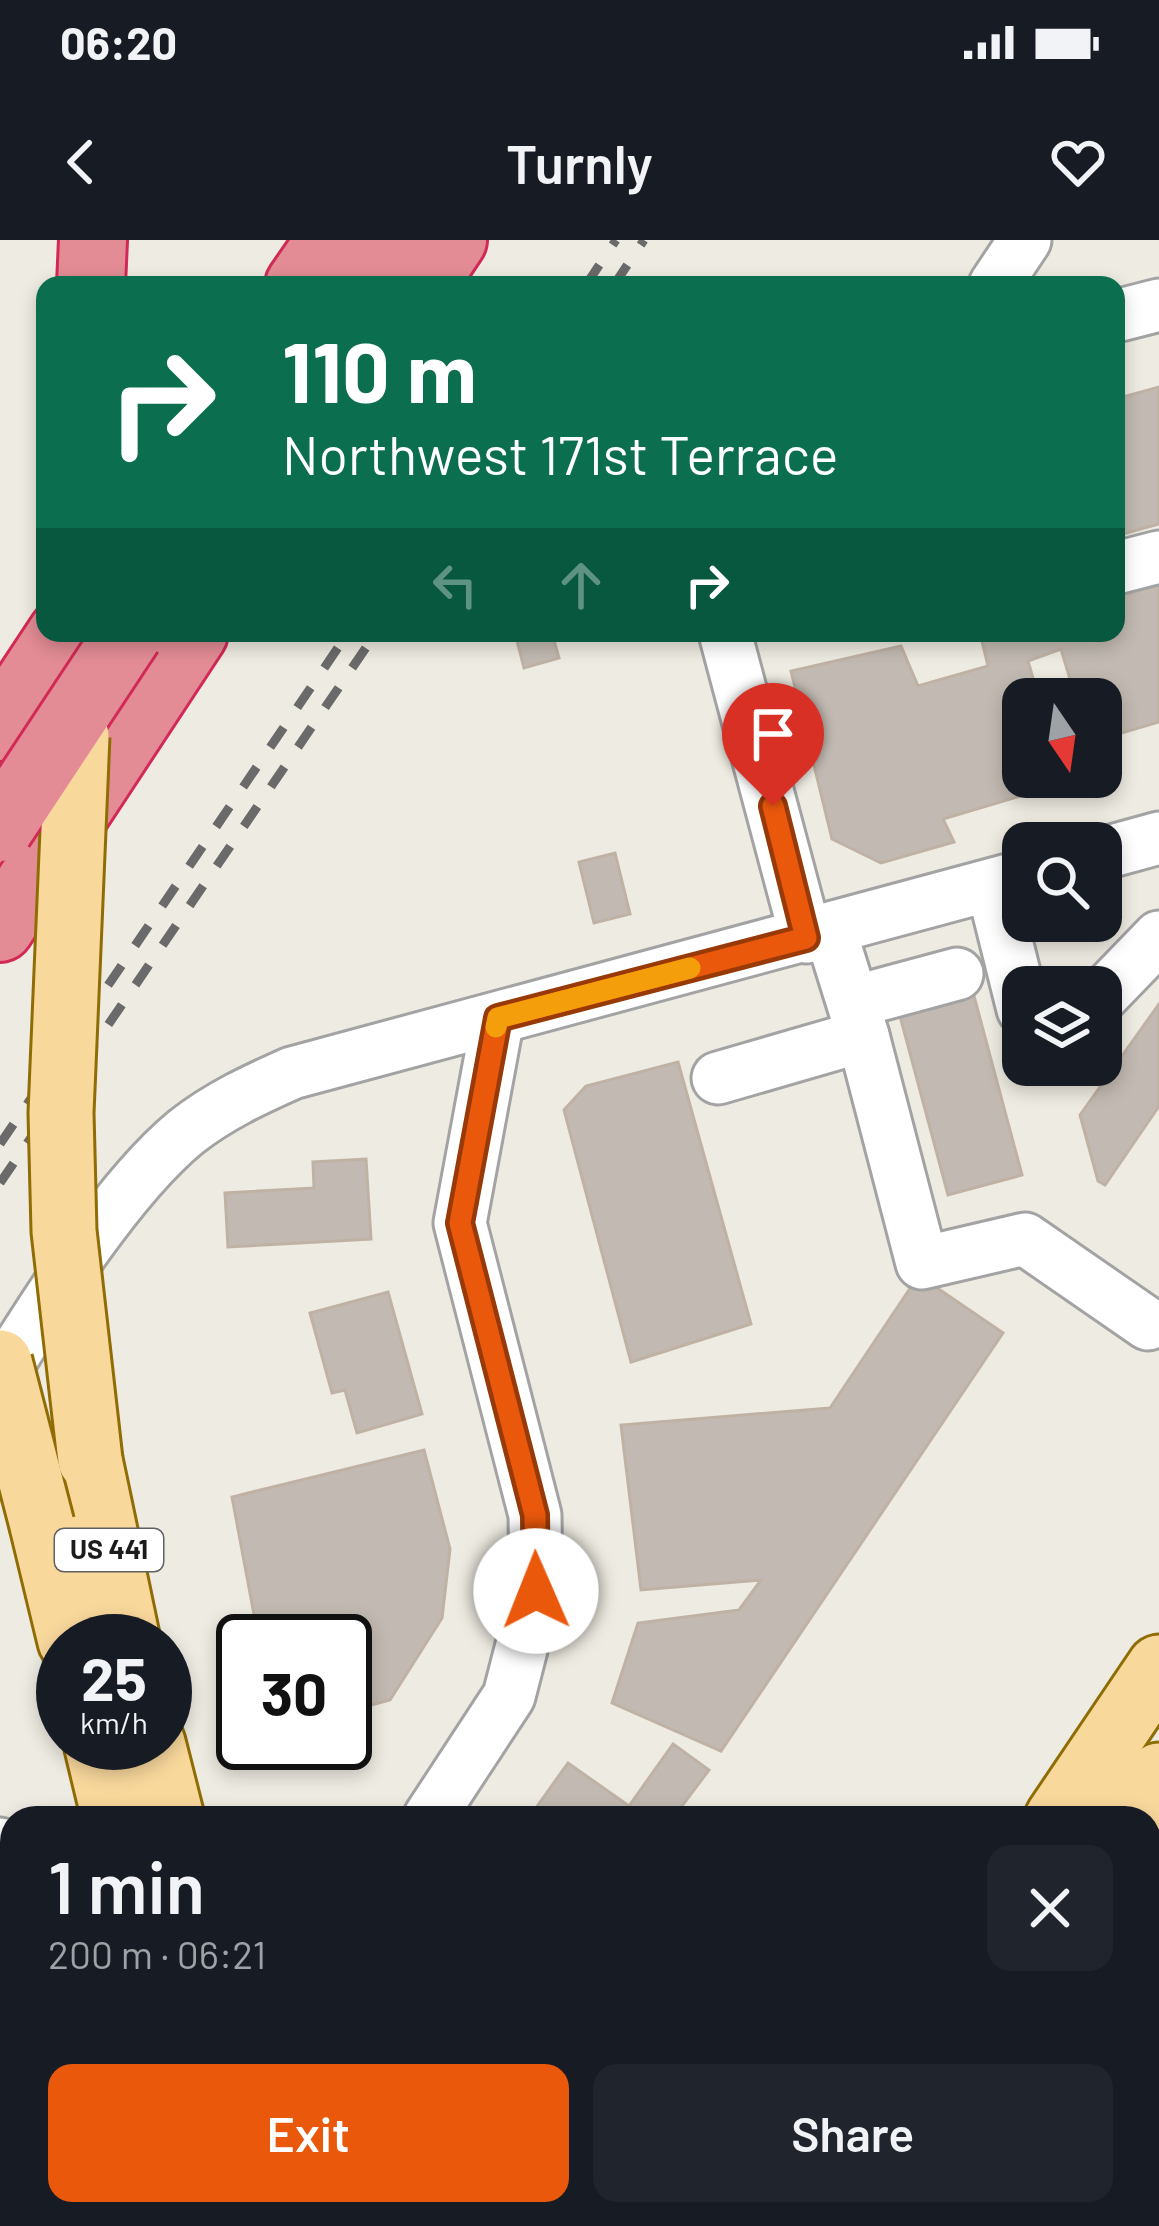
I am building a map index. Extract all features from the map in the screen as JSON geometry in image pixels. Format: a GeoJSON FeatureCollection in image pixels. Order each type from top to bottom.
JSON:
{"type":"FeatureCollection","features":[{"type":"Feature","properties":{"kind":"highway"},"geometry":{"type":"LineString","coordinates":[[91,276],[93,240]]}},
{"type":"Feature","properties":{"kind":"highway"},"geometry":{"type":"LineString","coordinates":[[306,276],[334,240]]}},
{"type":"Feature","properties":{"kind":"highway"},"geometry":{"type":"LineString","coordinates":[[328,276],[334,240]]}},
{"type":"Feature","properties":{"kind":"highway"},"geometry":{"type":"LineString","coordinates":[[367,276],[391,240]]}},
{"type":"Feature","properties":{"kind":"highway"},"geometry":{"type":"LineString","coordinates":[[429,276],[453,240]]}},
{"type":"Feature","properties":{"kind":"highway"},"geometry":{"type":"LineString","coordinates":[[0,727],[56,642]]}},
{"type":"Feature","properties":{"kind":"highway"},"geometry":{"type":"LineString","coordinates":[[0,828],[123,642]]}},
{"type":"Feature","properties":{"kind":"highway"},"geometry":{"type":"LineString","coordinates":[[0,928],[188,642]]}},
{"type":"Feature","properties":{"kind":"main road"},"geometry":{"type":"LineString","coordinates":[[120,276],[128,240]]}},
{"type":"Feature","properties":{"kind":"main road","name":"US 441"},"geometry":{"type":"LineString","coordinates":[[82,642],[62,1113],[64,1232],[90,1460],[122,1614]]}},
{"type":"Feature","properties":{"kind":"main road","name":"US 441"},"geometry":{"type":"LineString","coordinates":[[19,1340],[42,1526],[63,1614]]}},
{"type":"Feature","properties":{"kind":"main road"},"geometry":{"type":"LineString","coordinates":[[1065,1806],[1159,1666]]}},
{"type":"Feature","properties":{"kind":"main road"},"geometry":{"type":"LineString","coordinates":[[102,1770],[111,1806]]}},
{"type":"Feature","properties":{"kind":"main road"},"geometry":{"type":"LineString","coordinates":[[160,1770],[169,1806]]}},
{"type":"Feature","properties":{"kind":"main road"},"geometry":{"type":"LineString","coordinates":[[1138,1806],[1159,1775]]}},
{"type":"Feature","properties":{"kind":"street"},"geometry":{"type":"LineString","coordinates":[[1001,276],[1025,240]]}},
{"type":"Feature","properties":{"kind":"street"},"geometry":{"type":"LineString","coordinates":[[1125,313],[1159,304]]}},
{"type":"Feature","properties":{"kind":"street"},"geometry":{"type":"LineString","coordinates":[[1125,566],[1159,557]]}},
{"type":"Feature","properties":{"kind":"street"},"geometry":{"type":"LineString","coordinates":[[744,647],[818,934],[858,1019],[922,1264],[1025,1239],[1148,1324]]}},
{"type":"Feature","properties":{"kind":"street"},"geometry":{"type":"LineString","coordinates":[[1122,848],[1159,838]]}},
{"type":"Feature","properties":{"kind":"street"},"geometry":{"type":"LineString","coordinates":[[0,1377],[19,1340],[118,1207],[183,1135],[231,1100],[292,1073],[1002,883]]}},
{"type":"Feature","properties":{"kind":"street"},"geometry":{"type":"LineString","coordinates":[[1122,975],[1159,937]]}},
{"type":"Feature","properties":{"kind":"street"},"geometry":{"type":"LineString","coordinates":[[718,1078],[957,974]]}},
{"type":"Feature","properties":{"kind":"street"},"geometry":{"type":"LineString","coordinates":[[437,1806],[509,1696],[536,1591],[535,1515],[460,1223],[498,1018]]}},
{"type":"Feature","properties":{"kind":"building"},"geometry":{"type":"Polygon","coordinates":[[[1159,387],[1159,524],[1125,533],[1125,396],[1159,387]]]}},
{"type":"Feature","properties":{"kind":"building"},"geometry":{"type":"Polygon","coordinates":[[[1159,585],[1159,722],[1122,733],[1122,678],[1070,678],[1061,649],[1028,661],[1033,678],[1002,678],[1002,798],[1014,798],[943,819],[954,842],[881,863],[832,839],[791,671],[901,646],[918,686],[988,666],[982,642],[1125,642],[1125,594],[1159,585]]]}},
{"type":"Feature","properties":{"kind":"building"},"geometry":{"type":"Polygon","coordinates":[[[517,642],[555,642],[559,658],[524,668],[517,642]]]}},
{"type":"Feature","properties":{"kind":"building"},"geometry":{"type":"Polygon","coordinates":[[[615,853],[630,914],[594,923],[579,862],[615,853]]]}},
{"type":"Feature","properties":{"kind":"building"},"geometry":{"type":"Polygon","coordinates":[[[974,996],[1022,1175],[948,1195],[900,1016],[974,996]]]}},
{"type":"Feature","properties":{"kind":"building"},"geometry":{"type":"Polygon","coordinates":[[[1159,1004],[1159,1106],[1105,1185],[1098,1181],[1080,1115],[1101,1086],[1122,1086],[1122,1056],[1159,1004]]]}},
{"type":"Feature","properties":{"kind":"building"},"geometry":{"type":"Polygon","coordinates":[[[678,1062],[751,1324],[631,1362],[564,1110],[586,1086],[678,1062]]]}},
{"type":"Feature","properties":{"kind":"building"},"geometry":{"type":"Polygon","coordinates":[[[366,1159],[371,1239],[228,1247],[225,1193],[314,1188],[313,1162],[366,1159]]]}},
{"type":"Feature","properties":{"kind":"building"},"geometry":{"type":"Polygon","coordinates":[[[927,1281],[1003,1333],[721,1751],[612,1703],[638,1623],[739,1610],[761,1580],[641,1590],[621,1425],[830,1408],[911,1287],[927,1281]]]}},
{"type":"Feature","properties":{"kind":"building"},"geometry":{"type":"Polygon","coordinates":[[[388,1292],[422,1414],[357,1433],[345,1390],[332,1393],[310,1313],[388,1292]]]}},
{"type":"Feature","properties":{"kind":"building"},"geometry":{"type":"Polygon","coordinates":[[[424,1450],[450,1549],[442,1618],[390,1700],[372,1705],[372,1614],[254,1614],[232,1497],[424,1450]]]}},
{"type":"Feature","properties":{"kind":"building"},"geometry":{"type":"Polygon","coordinates":[[[673,1744],[709,1770],[682,1806],[629,1806],[673,1744]]]}},
{"type":"Feature","properties":{"kind":"building"},"geometry":{"type":"Polygon","coordinates":[[[568,1763],[629,1806],[537,1806],[568,1763]]]}},
{"type":"Feature","properties":{"kind":"railway"},"geometry":{"type":"LineString","coordinates":[[592,276],[616,240]]}},
{"type":"Feature","properties":{"kind":"railway"},"geometry":{"type":"LineString","coordinates":[[620,276],[644,240]]}},
{"type":"Feature","properties":{"kind":"railway"},"geometry":{"type":"LineString","coordinates":[[0,1144],[342,642]]}},
{"type":"Feature","properties":{"kind":"railway"},"geometry":{"type":"LineString","coordinates":[[0,1183],[370,642]]}},
{"type":"Feature","properties":{"kind":"slow traffic"},"geometry":{"type":"LineString","coordinates":[[496,1027],[498,1018],[690,968]]}},
{"type":"Feature","properties":{"kind":"route"},"geometry":{"type":"LineString","coordinates":[[536,1591],[535,1515],[460,1223],[498,1018],[806,938],[773,806]]}}]}
